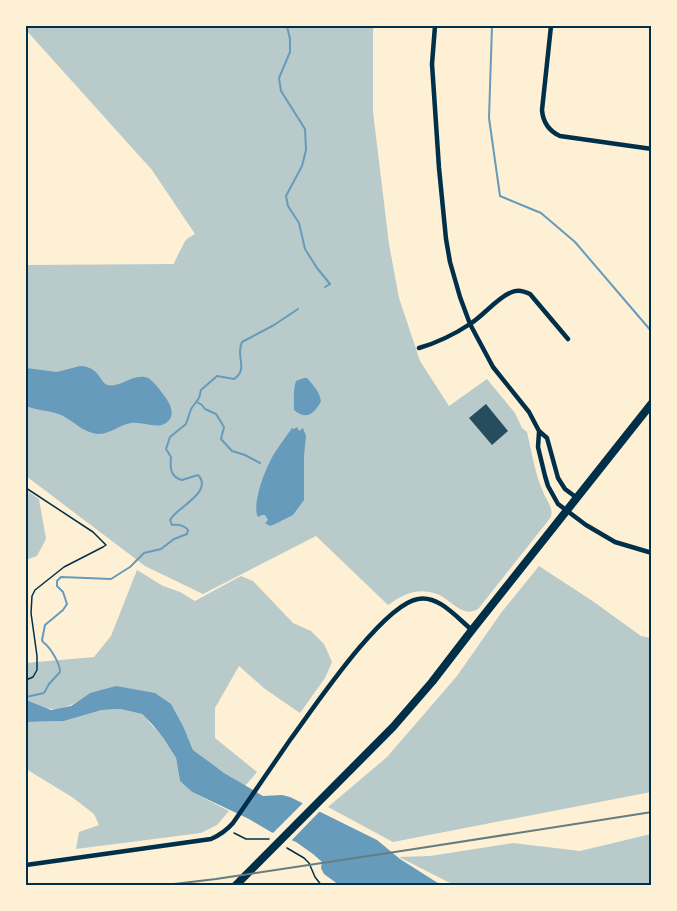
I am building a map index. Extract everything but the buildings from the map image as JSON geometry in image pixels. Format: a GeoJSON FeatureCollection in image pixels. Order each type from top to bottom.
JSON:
{"type":"FeatureCollection","features":[{"type":"Feature","properties":{"kind":"main road"},"geometry":{"type":"LineString","coordinates":[[235,885],[409,709],[651,403]]}},
{"type":"Feature","properties":{"kind":"street"},"geometry":{"type":"LineString","coordinates":[[435,26],[432,74],[439,168],[446,239],[458,290],[470,324],[493,367],[547,438],[558,478],[565,489],[577,498]]}},
{"type":"Feature","properties":{"kind":"street"},"geometry":{"type":"LineString","coordinates":[[551,26],[542,110],[549,129],[560,136],[651,149]]}},
{"type":"Feature","properties":{"kind":"street"},"geometry":{"type":"LineString","coordinates":[[419,348],[470,324],[508,294],[517,291],[523,291],[535,298],[568,339]]}},
{"type":"Feature","properties":{"kind":"street"},"geometry":{"type":"LineString","coordinates":[[540,431],[538,447],[548,486],[558,504],[586,525],[615,542],[651,553]]}},
{"type":"Feature","properties":{"kind":"street"},"geometry":{"type":"LineString","coordinates":[[26,865],[211,839],[228,830],[339,672],[389,617],[406,603],[419,599],[430,599],[441,604],[472,630]]}},
{"type":"Feature","properties":{"kind":"path"},"geometry":{"type":"LineString","coordinates":[[26,488],[93,532],[106,545],[64,567],[35,590],[32,613],[37,670],[33,677],[26,680]]}},
{"type":"Feature","properties":{"kind":"shaded area"},"geometry":{"type":"Polygon","coordinates":[[[26,26],[374,26],[373,112],[389,244],[399,298],[420,361],[449,406],[487,379],[515,413],[522,428],[527,432],[538,479],[551,510],[551,517],[479,608],[468,612],[437,594],[423,591],[405,595],[388,605],[316,536],[203,594],[145,566],[26,476],[26,265],[174,264],[186,240],[195,234],[152,170],[26,30],[26,26]]]}},
{"type":"Feature","properties":{"kind":"shaded area"},"geometry":{"type":"Polygon","coordinates":[[[26,490],[39,499],[46,539],[37,556],[26,560],[26,490]]]}},
{"type":"Feature","properties":{"kind":"shaded area"},"geometry":{"type":"Polygon","coordinates":[[[539,566],[641,636],[651,638],[651,792],[393,842],[328,807],[387,757],[457,676],[501,613],[539,566]]]}},
{"type":"Feature","properties":{"kind":"shaded area"},"geometry":{"type":"Polygon","coordinates":[[[137,570],[163,586],[195,601],[241,576],[253,581],[293,623],[311,631],[324,644],[332,662],[325,678],[300,713],[265,689],[239,666],[215,708],[215,738],[257,772],[245,786],[193,750],[184,728],[90,693],[66,707],[52,709],[26,700],[26,663],[94,657],[111,636],[137,570]]]}},
{"type":"Feature","properties":{"kind":"shaded area"},"geometry":{"type":"Polygon","coordinates":[[[120,709],[142,714],[164,739],[176,758],[180,781],[192,792],[229,811],[217,825],[201,833],[76,849],[79,832],[99,825],[94,814],[72,797],[26,769],[26,722],[64,721],[102,710],[120,709]]]}},
{"type":"Feature","properties":{"kind":"shaded area"},"geometry":{"type":"Polygon","coordinates":[[[651,834],[651,885],[454,885],[399,857],[430,856],[513,843],[580,851],[651,834]]]}},
{"type":"Feature","properties":{"kind":"water"},"geometry":{"type":"Polygon","coordinates":[[[80,366],[92,369],[108,385],[138,377],[148,378],[158,387],[169,403],[172,411],[170,419],[162,425],[131,423],[106,433],[97,434],[87,431],[61,415],[26,406],[26,368],[57,372],[80,366]]]}},
{"type":"Feature","properties":{"kind":"water"},"geometry":{"type":"Polygon","coordinates":[[[307,378],[314,386],[321,401],[313,412],[307,415],[294,410],[296,381],[307,378]]]}},
{"type":"Feature","properties":{"kind":"water"},"geometry":{"type":"Polygon","coordinates":[[[297,427],[299,431],[303,428],[306,436],[304,500],[293,515],[270,526],[265,523],[268,520],[265,515],[258,517],[256,511],[258,494],[272,457],[292,428],[297,427]]]}},
{"type":"Feature","properties":{"kind":"water"},"geometry":{"type":"Polygon","coordinates":[[[116,686],[155,693],[171,704],[193,750],[224,773],[263,796],[290,797],[377,840],[400,859],[441,885],[339,885],[324,874],[321,868],[322,862],[296,842],[271,832],[192,792],[180,781],[176,758],[164,739],[142,714],[120,709],[102,710],[64,721],[26,722],[26,700],[51,710],[71,706],[90,693],[116,686]]]}},
{"type":"Feature","properties":{"kind":"pier"},"geometry":{"type":"Polygon","coordinates":[[[304,802],[321,810],[289,843],[271,835],[304,802]]]}},
{"type":"Feature","properties":{"kind":"waterway"},"geometry":{"type":"LineString","coordinates":[[287,26],[290,52],[279,78],[281,91],[305,129],[306,150],[302,166],[286,196],[288,206],[299,223],[305,249],[330,284],[325,287]]}},
{"type":"Feature","properties":{"kind":"waterway"},"geometry":{"type":"LineString","coordinates":[[492,26],[489,118],[500,196],[541,213],[575,242],[652,332]]}},
{"type":"Feature","properties":{"kind":"waterway"},"geometry":{"type":"LineString","coordinates":[[26,697],[44,693],[60,672],[54,656],[42,640],[45,625],[67,604],[63,592],[57,586],[57,581],[61,577],[111,579],[130,567],[144,553],[161,549],[174,539],[187,534],[186,528],[181,525],[172,525],[170,520],[198,493],[202,481],[198,475],[182,480],[175,477],[171,468],[171,457],[166,449],[170,437],[186,424],[201,390],[217,376],[234,379],[238,375],[241,371],[240,347],[242,342],[298,309]]}},
{"type":"Feature","properties":{"kind":"waterway"},"geometry":{"type":"LineString","coordinates":[[197,402],[216,414],[224,427],[221,439],[232,451],[260,463]]}},
{"type":"Feature","properties":{"kind":"railway"},"geometry":{"type":"LineString","coordinates":[[157,886],[216,879],[652,812]]}}]}
